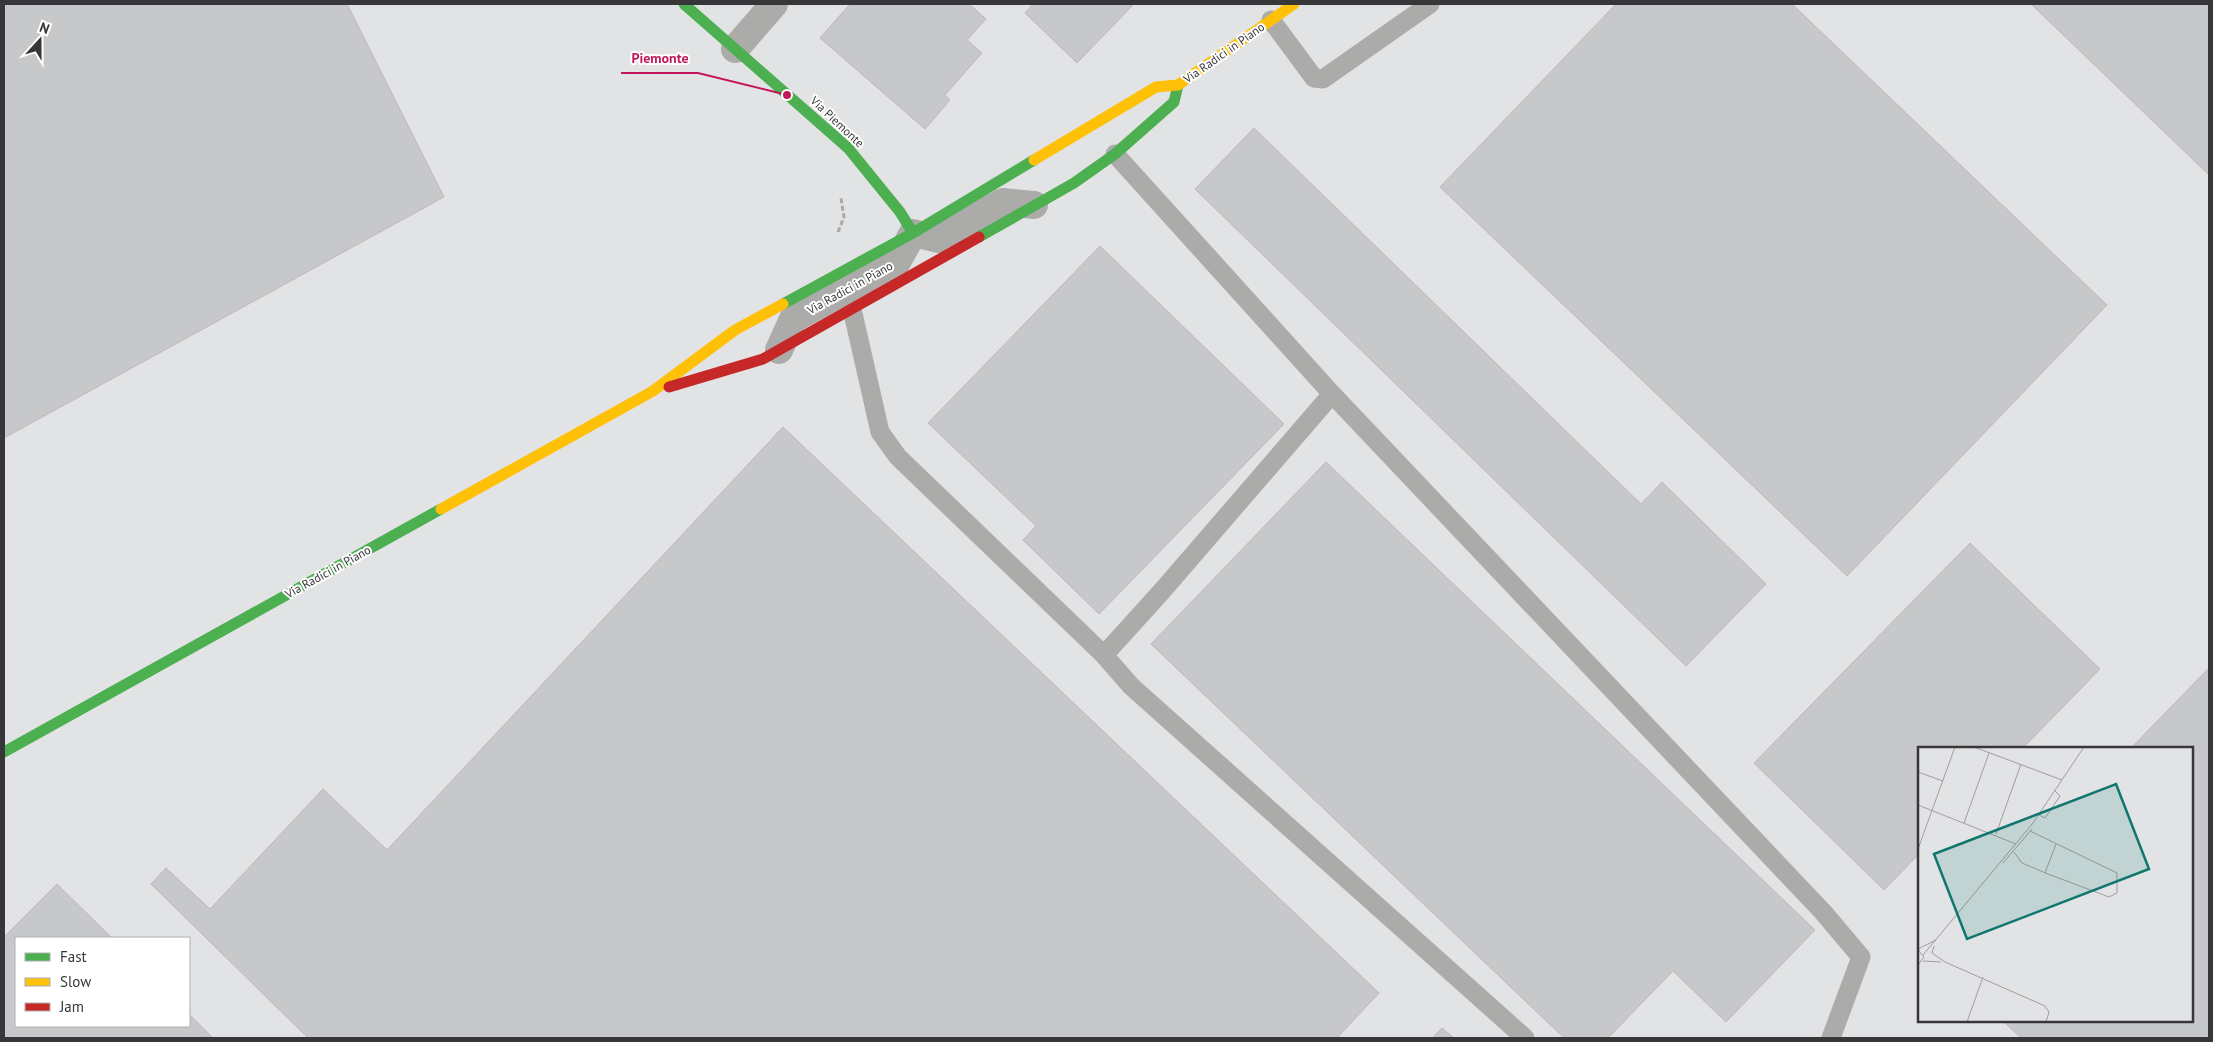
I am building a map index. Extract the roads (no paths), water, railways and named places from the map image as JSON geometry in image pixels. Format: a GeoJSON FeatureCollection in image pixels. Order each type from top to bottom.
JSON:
{"type":"FeatureCollection","features":[{"type":"Feature","properties":{"kind":"street","name":"Via Piemonte"},"geometry":{"type":"LineString","coordinates":[[684,4],[848,148],[900,212],[912,233]]}},
{"type":"Feature","properties":{"kind":"street"},"geometry":{"type":"LineString","coordinates":[[735,49],[774,4]]}},
{"type":"Feature","properties":{"kind":"street","name":"Via Radici in Piano"},"geometry":{"type":"LineString","coordinates":[[1178,85],[1294,4]]}},
{"type":"Feature","properties":{"kind":"street"},"geometry":{"type":"LineString","coordinates":[[1178,85],[1174,102],[1114,154],[1074,183],[763,359],[653,391],[735,330],[912,233],[1156,87],[1178,85]]}},
{"type":"Feature","properties":{"kind":"street"},"geometry":{"type":"LineString","coordinates":[[912,233],[938,239],[1003,202],[1034,205]]}},
{"type":"Feature","properties":{"kind":"street","name":"Via Radici in Piano"},"geometry":{"type":"LineString","coordinates":[[779,350],[793,319],[897,262],[912,233]]}},
{"type":"Feature","properties":{"kind":"street","name":"Via Radici in Piano"},"geometry":{"type":"LineString","coordinates":[[4,752],[653,391]]}},
{"type":"Feature","properties":{"kind":"lane"},"geometry":{"type":"LineString","coordinates":[[1271,20],[1314,78],[1323,79],[1430,4]]}},
{"type":"Feature","properties":{"kind":"lane"},"geometry":{"type":"LineString","coordinates":[[1114,154],[1332,394],[1823,912],[1860,957],[1831,1038]]}},
{"type":"Feature","properties":{"kind":"lane"},"geometry":{"type":"LineString","coordinates":[[852,309],[880,432],[898,457],[1104,655],[1131,686],[1525,1038]]}},
{"type":"Feature","properties":{"kind":"lane"},"geometry":{"type":"LineString","coordinates":[[1104,655],[1162,591],[1332,394]]}},
{"type":"Feature","properties":{"kind":"place","name":"Piemonte"},"geometry":{"type":"Point","coordinates":[787,95]}}]}
